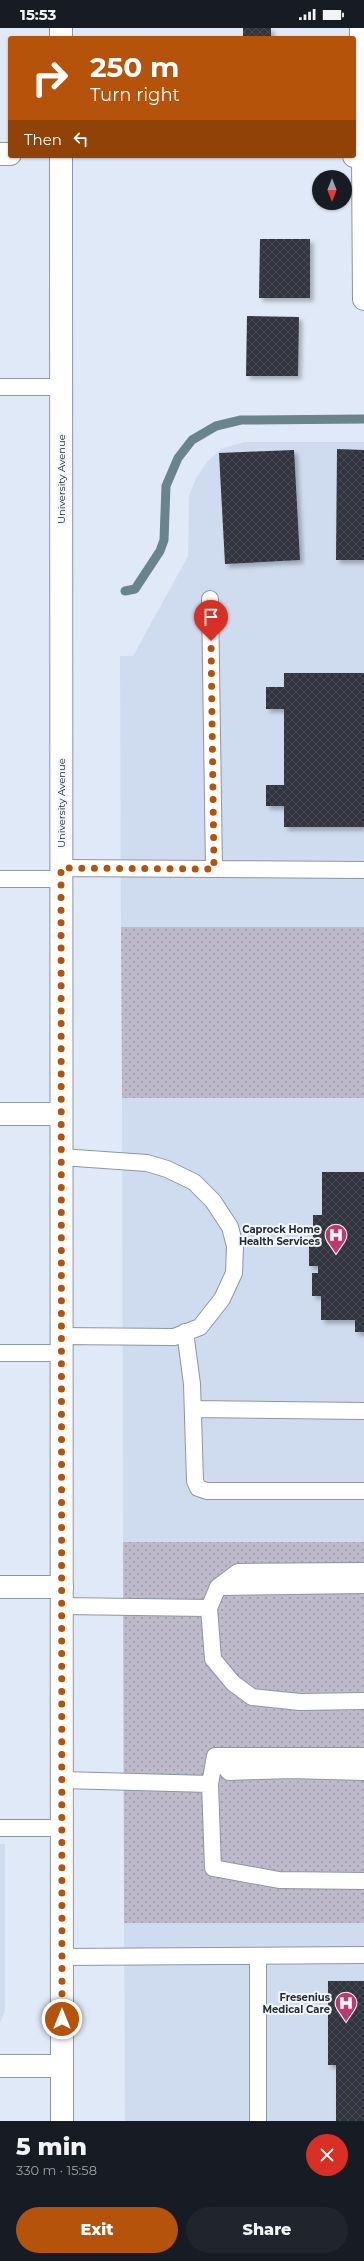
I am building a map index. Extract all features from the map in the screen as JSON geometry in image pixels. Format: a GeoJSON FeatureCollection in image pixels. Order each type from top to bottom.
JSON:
{"type":"FeatureCollection","features":[{"type":"Feature","properties":{"kind":"main road"},"geometry":{"type":"LineString","coordinates":[[361,28],[360,156],[364,299]]}},
{"type":"Feature","properties":{"kind":"main road","name":"University Avenue"},"geometry":{"type":"LineString","coordinates":[[61,158],[62,2121]]}},
{"type":"Feature","properties":{"kind":"main road"},"geometry":{"type":"LineString","coordinates":[[0,1114],[61,1114]]}},
{"type":"Feature","properties":{"kind":"main road"},"geometry":{"type":"LineString","coordinates":[[0,1588],[62,1597]]}},
{"type":"Feature","properties":{"kind":"main road"},"geometry":{"type":"LineString","coordinates":[[0,2066],[62,2066]]}},
{"type":"Feature","properties":{"kind":"lane"},"geometry":{"type":"LineString","coordinates":[[0,387],[61,387]]}},
{"type":"Feature","properties":{"kind":"lane"},"geometry":{"type":"LineString","coordinates":[[210,600],[214,869]]}},
{"type":"Feature","properties":{"kind":"lane"},"geometry":{"type":"LineString","coordinates":[[0,879],[61,874],[214,869],[364,870]]}},
{"type":"Feature","properties":{"kind":"lane"},"geometry":{"type":"LineString","coordinates":[[0,1353],[62,1344],[174,1337],[200,1327],[222,1299],[234,1273],[235,1246],[230,1227],[213,1201],[194,1182],[166,1169],[147,1163],[61,1157]]}},
{"type":"Feature","properties":{"kind":"lane"},"geometry":{"type":"LineString","coordinates":[[186,1332],[192,1384],[194,1481],[198,1488],[207,1491],[364,1491]]}},
{"type":"Feature","properties":{"kind":"lane"},"geometry":{"type":"LineString","coordinates":[[193,1409],[364,1411]]}},
{"type":"Feature","properties":{"kind":"lane"},"geometry":{"type":"LineString","coordinates":[[364,1571],[238,1572],[218,1586],[209,1608],[213,1659],[233,1683],[252,1696],[300,1702],[364,1702]]}},
{"type":"Feature","properties":{"kind":"lane"},"geometry":{"type":"LineString","coordinates":[[218,1586],[364,1585]]}},
{"type":"Feature","properties":{"kind":"lane"},"geometry":{"type":"LineString","coordinates":[[62,1597],[209,1608]]}},
{"type":"Feature","properties":{"kind":"lane"},"geometry":{"type":"LineString","coordinates":[[215,1756],[364,1756]]}},
{"type":"Feature","properties":{"kind":"lane"},"geometry":{"type":"LineString","coordinates":[[215,1756],[229,1772],[290,1770],[364,1772]]}},
{"type":"Feature","properties":{"kind":"lane"},"geometry":{"type":"LineString","coordinates":[[215,1756],[210,1784],[213,1868],[279,1880],[364,1881]]}},
{"type":"Feature","properties":{"kind":"lane"},"geometry":{"type":"LineString","coordinates":[[62,1780],[210,1784]]}},
{"type":"Feature","properties":{"kind":"lane"},"geometry":{"type":"LineString","coordinates":[[0,1828],[62,1828]]}},
{"type":"Feature","properties":{"kind":"lane"},"geometry":{"type":"LineString","coordinates":[[62,1957],[364,1955]]}},
{"type":"Feature","properties":{"kind":"lane"},"geometry":{"type":"LineString","coordinates":[[258,1956],[258,2121]]}},
{"type":"Feature","properties":{"kind":"shaded area"},"geometry":{"type":"Polygon","coordinates":[[[244,442],[364,442],[364,927],[121,927],[120,656],[133,656],[188,556],[189,496],[196,478],[207,462],[221,449],[244,442]]]}},
{"type":"Feature","properties":{"kind":"shaded area"},"geometry":{"type":"Polygon","coordinates":[[[121,927],[364,927],[364,1098],[122,1098],[121,927]]]}},
{"type":"Feature","properties":{"kind":"shaded area"},"geometry":{"type":"Polygon","coordinates":[[[122,1098],[364,1098],[364,1542],[123,1542],[122,1098]]]}},
{"type":"Feature","properties":{"kind":"shaded area"},"geometry":{"type":"Polygon","coordinates":[[[123,1542],[364,1542],[364,1923],[124,1923],[123,1542]]]}},
{"type":"Feature","properties":{"kind":"shaded area"},"geometry":{"type":"Polygon","coordinates":[[[0,1844],[5,1844],[5,2011],[0,2023],[0,1844]]]}},
{"type":"Feature","properties":{"kind":"shaded area"},"geometry":{"type":"Polygon","coordinates":[[[124,1923],[364,1923],[364,2121],[125,2121],[124,1923]]]}},
{"type":"Feature","properties":{"kind":"building"},"geometry":{"type":"Polygon","coordinates":[[[243,28],[271,28],[271,36],[243,36],[243,28]]]}},
{"type":"Feature","properties":{"kind":"building"},"geometry":{"type":"Polygon","coordinates":[[[260,239],[310,239],[310,298],[259,298],[260,239]]]}},
{"type":"Feature","properties":{"kind":"building"},"geometry":{"type":"Polygon","coordinates":[[[247,316],[299,317],[298,376],[246,376],[247,316]]]}},
{"type":"Feature","properties":{"kind":"building"},"geometry":{"type":"Polygon","coordinates":[[[337,449],[364,450],[364,560],[336,560],[337,449]]]}},
{"type":"Feature","properties":{"kind":"building"},"geometry":{"type":"Polygon","coordinates":[[[294,450],[300,560],[225,564],[219,453],[294,450]]]}},
{"type":"Feature","properties":{"kind":"building"},"geometry":{"type":"Polygon","coordinates":[[[284,673],[364,673],[364,827],[284,827],[284,806],[266,806],[266,785],[284,785],[284,709],[266,709],[266,687],[284,687],[284,673]]]}},
{"type":"Feature","properties":{"kind":"building","name":"Caprock Home Health Services"},"geometry":{"type":"Polygon","coordinates":[[[322,1172],[364,1172],[364,1332],[355,1332],[355,1320],[321,1320],[321,1296],[312,1296],[312,1273],[318,1273],[318,1266],[309,1266],[309,1243],[313,1243],[313,1215],[322,1215],[322,1172]]]}},
{"type":"Feature","properties":{"kind":"building","name":"Fresenius Medical Care"},"geometry":{"type":"Polygon","coordinates":[[[328,1981],[364,1981],[364,2121],[336,2121],[336,2065],[328,2065],[328,1981]]]}},
{"type":"Feature","properties":{"kind":"waterway"},"geometry":{"type":"LineString","coordinates":[[125,591],[135,589],[160,551],[164,540],[166,486],[178,458],[192,440],[216,426],[241,420],[364,419]]}},
{"type":"Feature","properties":{"kind":"place","name":"Caprock Home Health Services"},"geometry":{"type":"Point","coordinates":[336,1254]}},
{"type":"Feature","properties":{"kind":"place","name":"Fresenius Medical Care"},"geometry":{"type":"Point","coordinates":[346,2022]}},
{"type":"Feature","properties":{"kind":"route"},"geometry":{"type":"LineString","coordinates":[[62,2019],[61,868],[214,869],[211,641]]}}]}
